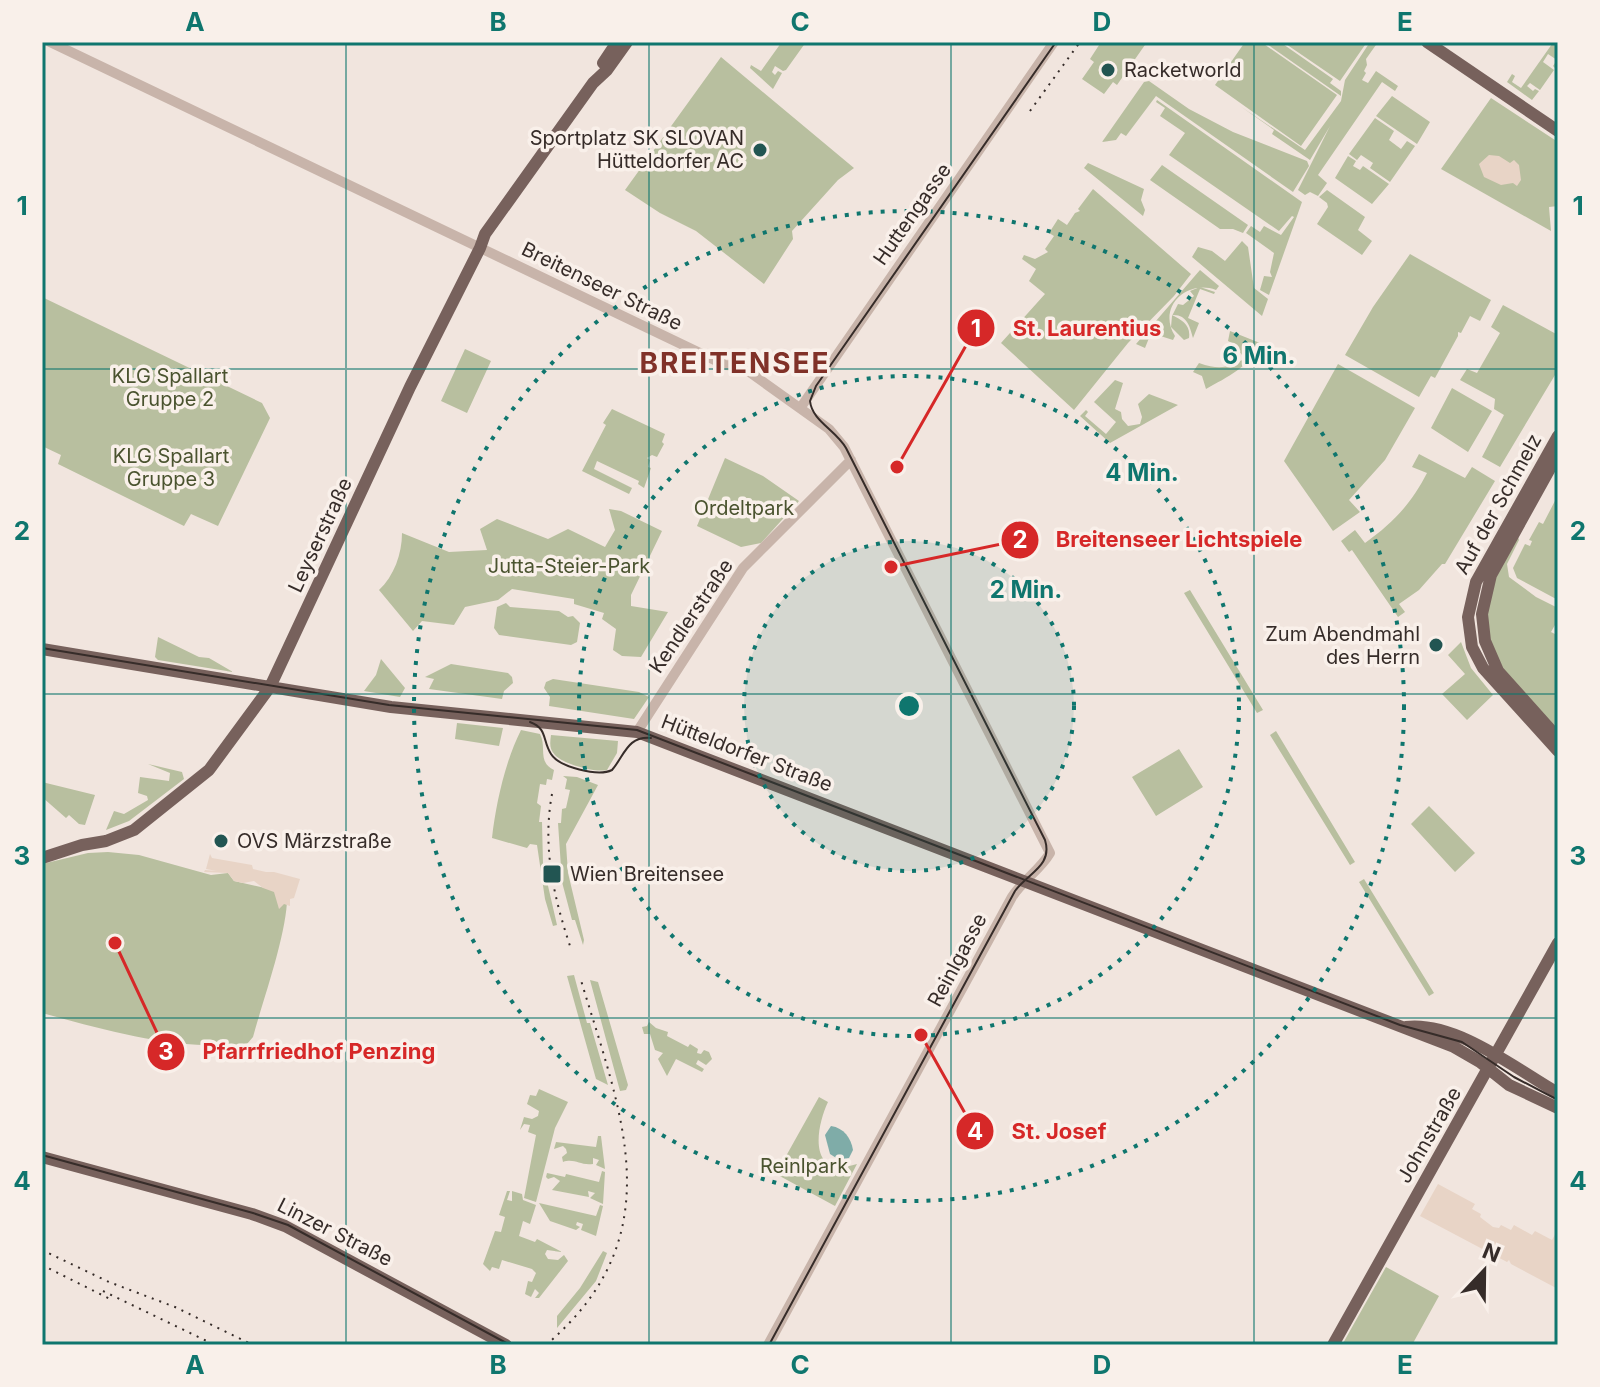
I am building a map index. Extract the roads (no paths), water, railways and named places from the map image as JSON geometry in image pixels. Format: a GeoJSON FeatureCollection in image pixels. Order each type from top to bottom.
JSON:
{"type":"FeatureCollection","features":[{"type":"Feature","properties":{"kind":"main road"},"geometry":{"type":"LineString","coordinates":[[593,83],[596,73],[617,42]]}},
{"type":"Feature","properties":{"kind":"main road"},"geometry":{"type":"LineString","coordinates":[[593,83],[607,70],[627,42]]}},
{"type":"Feature","properties":{"kind":"main road"},"geometry":{"type":"LineString","coordinates":[[1432,44],[1558,131]]}},
{"type":"Feature","properties":{"kind":"main road","name":"Leyserstraße"},"geometry":{"type":"LineString","coordinates":[[42,858],[134,830],[209,770],[270,687],[406,400],[415,389],[482,239],[593,83]]}},
{"type":"Feature","properties":{"kind":"main road","name":"Auf der Schmelz"},"geometry":{"type":"LineString","coordinates":[[1558,436],[1476,582],[1468,617],[1472,647],[1486,673],[1558,751]]}},
{"type":"Feature","properties":{"kind":"main road","name":"Auf der Schmelz"},"geometry":{"type":"LineString","coordinates":[[1558,454],[1494,568],[1486,587],[1482,614],[1485,641],[1498,671],[1558,738]]}},
{"type":"Feature","properties":{"kind":"main road","name":"Hütteldorfer Straße"},"geometry":{"type":"LineString","coordinates":[[42,649],[417,710],[637,732],[1454,1047],[1519,1090],[1558,1108]]}},
{"type":"Feature","properties":{"kind":"main road","name":"Johnstraße"},"geometry":{"type":"LineString","coordinates":[[1333,1345],[1558,943]]}},
{"type":"Feature","properties":{"kind":"main road","name":"Hütteldorfer Straße"},"geometry":{"type":"LineString","coordinates":[[1404,1028],[1420,1026],[1453,1034],[1558,1093]]}},
{"type":"Feature","properties":{"kind":"main road","name":"Linzer Straße"},"geometry":{"type":"LineString","coordinates":[[42,1157],[252,1214],[285,1226],[506,1345]]}},
{"type":"Feature","properties":{"kind":"street","name":"Breitenseer Straße"},"geometry":{"type":"LineString","coordinates":[[50,42],[725,365],[741,366],[801,407],[837,437],[851,460],[1050,853]]}},
{"type":"Feature","properties":{"kind":"street","name":"Huttengasse"},"geometry":{"type":"LineString","coordinates":[[801,407],[1054,42]]}},
{"type":"Feature","properties":{"kind":"street","name":"Kendlerstraße"},"geometry":{"type":"LineString","coordinates":[[637,732],[743,568],[851,460]]}},
{"type":"Feature","properties":{"kind":"street","name":"Reinlgasse"},"geometry":{"type":"LineString","coordinates":[[768,1345],[1012,897],[1050,853]]}},
{"type":"Feature","properties":{"kind":"water"},"geometry":{"type":"Polygon","coordinates":[[[831,1126],[843,1131],[849,1138],[853,1150],[849,1158],[841,1161],[830,1154],[825,1135],[831,1126]]]}},
{"type":"Feature","properties":{"kind":"tram line"},"geometry":{"type":"LineString","coordinates":[[769,1345],[1015,891],[1046,856],[1045,840],[846,448],[815,414],[810,401],[816,386],[1056,42]]}},
{"type":"Feature","properties":{"kind":"tram line"},"geometry":{"type":"LineString","coordinates":[[42,648],[389,705],[637,730],[1400,1025],[1462,1042],[1514,1077],[1558,1100]]}},
{"type":"Feature","properties":{"kind":"tram line"},"geometry":{"type":"LineString","coordinates":[[530,722],[540,728],[555,759],[570,767],[589,771],[612,770],[632,743],[651,738]]}},
{"type":"Feature","properties":{"kind":"tram line"},"geometry":{"type":"LineString","coordinates":[[42,1155],[288,1225],[510,1345]]}},
{"type":"Feature","properties":{"kind":"railway"},"geometry":{"type":"LineString","coordinates":[[1030,111],[1080,42]]}},
{"type":"Feature","properties":{"kind":"railway"},"geometry":{"type":"LineString","coordinates":[[552,794],[548,834],[551,873],[571,949]]}},
{"type":"Feature","properties":{"kind":"railway"},"geometry":{"type":"LineString","coordinates":[[546,1345],[586,1303],[612,1260],[624,1216],[627,1171],[621,1125],[580,977]]}},
{"type":"Feature","properties":{"kind":"railway"},"geometry":{"type":"LineString","coordinates":[[42,1250],[109,1282],[175,1307],[253,1345]]}},
{"type":"Feature","properties":{"kind":"railway"},"geometry":{"type":"LineString","coordinates":[[42,1265],[110,1299]]}},
{"type":"Feature","properties":{"kind":"railway"},"geometry":{"type":"LineString","coordinates":[[103,1291],[215,1345]]}},
{"type":"Feature","properties":{"kind":"place","name":"Racketworld"},"geometry":{"type":"Point","coordinates":[1108,70]}},
{"type":"Feature","properties":{"kind":"place","name":"Sportplatz SK SLOVAN Hütteldorfer AC"},"geometry":{"type":"Point","coordinates":[760,150]}},
{"type":"Feature","properties":{"kind":"place","name":"St. Laurentius"},"geometry":{"type":"Point","coordinates":[897,467]}},
{"type":"Feature","properties":{"kind":"place","name":"Breitenseer Lichtspiele"},"geometry":{"type":"Point","coordinates":[891,567]}},
{"type":"Feature","properties":{"kind":"place","name":"Zum Abendmahl des Herrn"},"geometry":{"type":"Point","coordinates":[1436,645]}},
{"type":"Feature","properties":{"kind":"place","name":"OVS Märzstraße"},"geometry":{"type":"Point","coordinates":[221,841]}},
{"type":"Feature","properties":{"kind":"place","name":"Wien Breitensee"},"geometry":{"type":"Point","coordinates":[552,874]}},
{"type":"Feature","properties":{"kind":"place","name":"Pfarrfriedhof Penzing"},"geometry":{"type":"Point","coordinates":[115,943]}},
{"type":"Feature","properties":{"kind":"place","name":"St. Josef"},"geometry":{"type":"Point","coordinates":[921,1035]}},
{"type":"Feature","properties":{"kind":"district","name":"BREITENSEE"},"geometry":{"type":"Point","coordinates":[735,363]}},
{"type":"Feature","properties":{"kind":"park label","name":"KLG Spallart Gruppe 2"},"geometry":{"type":"Point","coordinates":[170,388]}},
{"type":"Feature","properties":{"kind":"park label","name":"KLG Spallart Gruppe 3"},"geometry":{"type":"Point","coordinates":[171,468]}},
{"type":"Feature","properties":{"kind":"park label","name":"Ordeltpark"},"geometry":{"type":"Point","coordinates":[744,508]}},
{"type":"Feature","properties":{"kind":"park label","name":"Jutta-Steier-Park"},"geometry":{"type":"Point","coordinates":[569,566]}},
{"type":"Feature","properties":{"kind":"park label","name":"Reinlpark"},"geometry":{"type":"Point","coordinates":[804,1166]}}]}
